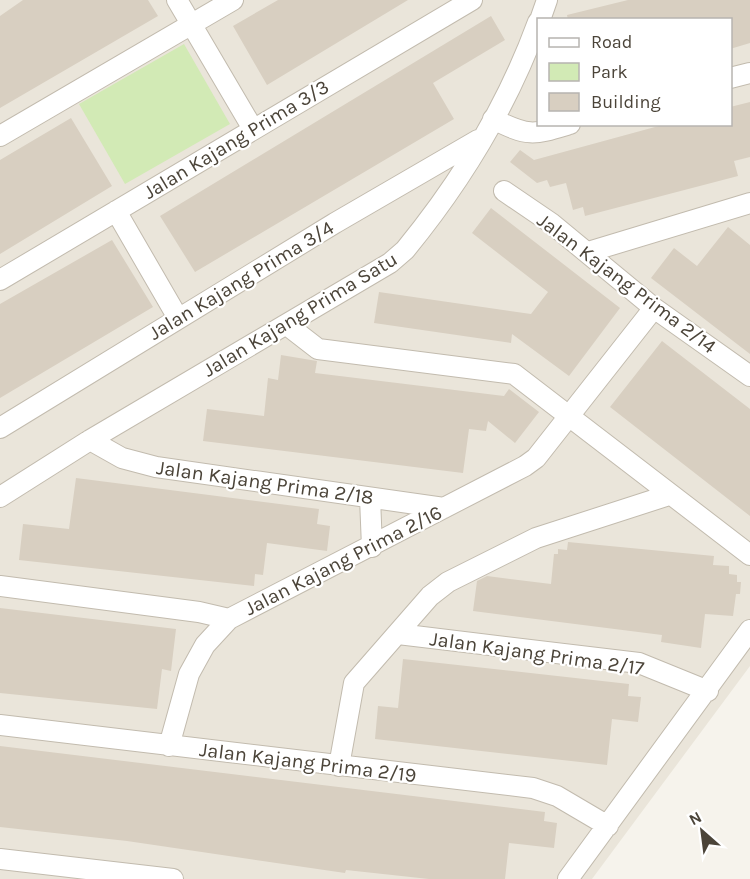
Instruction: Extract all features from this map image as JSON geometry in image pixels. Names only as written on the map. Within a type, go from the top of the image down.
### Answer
[{"type":"street","points":[[177,0],[253,129]]},
{"type":"street","points":[[0,136],[233,0]]},
{"type":"street","name":"Jalan Kajang Prima 3/3","points":[[0,280],[472,0]]},
{"type":"street","name":"Jalan Kajang Prima Satu","points":[[540,18],[547,0]]},
{"type":"street","name":"Jalan Kajang Prima Satu","points":[[0,497],[90,440],[390,263],[405,250],[483,137],[537,25]]},
{"type":"street","points":[[732,78],[750,73]]},
{"type":"street","points":[[493,119],[512,128],[535,134],[563,126]]},
{"type":"street","name":"Jalan Kajang Prima 3/4","points":[[0,428],[178,318],[483,137]]},
{"type":"street","name":"Jalan Kajang Prima 2/14","points":[[504,191],[588,252],[654,308],[750,376]]},
{"type":"street","points":[[588,252],[750,203]]},
{"type":"street","points":[[116,211],[178,318]]},
{"type":"street","name":"Jalan Kajang Prima 2/16","points":[[169,746],[189,674],[205,645],[229,619],[372,547],[530,462],[654,308]]},
{"type":"street","points":[[287,325],[318,349],[514,374],[750,555]]},
{"type":"street","name":"Jalan Kajang Prima 2/18","points":[[90,440],[122,458],[156,467],[444,508]]},
{"type":"street","points":[[339,766],[354,683],[430,596],[448,582],[536,538],[669,495]]},
{"type":"street","points":[[370,498],[372,547]]},
{"type":"street","points":[[0,586],[199,612],[229,619]]},
{"type":"street","points":[[568,879],[708,691],[750,630]]},
{"type":"street","name":"Jalan Kajang Prima 2/17","points":[[398,634],[639,663],[708,691]]},
{"type":"street","name":"Jalan Kajang Prima 2/19","points":[[0,725],[533,788],[557,796],[608,826]]},
{"type":"street","points":[[0,859],[173,879]]},
{"type":"shaded area","points":[[0,0],[750,0],[750,666],[592,879],[0,879]]},
{"type":"green space","points":[[184,44],[230,124],[125,184],[79,104]]},
{"type":"building","points":[[23,0],[148,0],[158,16],[0,108],[0,16]]},
{"type":"building","points":[[278,0],[408,0],[267,85],[233,26]]},
{"type":"building","points":[[628,0],[750,0],[750,43],[732,48],[732,18],[568,18],[567,15]]},
{"type":"building","points":[[491,16],[505,40],[433,83],[454,119],[195,272],[160,216]]},
{"type":"building","points":[[750,102],[750,157],[734,161],[738,176],[585,216],[583,207],[573,210],[566,183],[550,187],[547,180],[537,183],[510,162],[520,150],[534,160],[659,126],[732,126],[732,106]]},
{"type":"building","points":[[71,118],[112,186],[0,254],[0,160]]},
{"type":"building","points":[[491,208],[620,308],[569,376],[512,334],[511,343],[374,323],[379,292],[531,314],[548,292],[472,233]]},
{"type":"building","points":[[728,227],[750,245],[750,354],[651,278],[674,248],[697,266]]},
{"type":"building","points":[[112,240],[153,307],[0,398],[0,304]]},
{"type":"building","points":[[662,341],[750,409],[750,516],[610,407]]},
{"type":"building","points":[[281,355],[317,361],[315,373],[504,396],[509,389],[539,412],[515,443],[488,421],[486,431],[469,429],[463,473],[203,441],[207,409],[264,416],[268,378],[278,380]]},
{"type":"building","points":[[76,478],[319,509],[317,524],[330,526],[327,551],[267,543],[263,575],[255,574],[254,586],[19,560],[23,524],[69,529]]},
{"type":"building","points":[[568,542],[714,556],[713,565],[729,566],[729,574],[737,575],[737,582],[741,582],[740,594],[736,594],[733,616],[705,614],[701,648],[661,642],[662,635],[473,611],[477,581],[487,576],[551,584],[554,554],[558,554],[558,549],[567,550]]},
{"type":"building","points":[[0,608],[176,629],[171,671],[162,669],[157,709],[0,693]]},
{"type":"building","points":[[403,659],[629,684],[628,696],[641,697],[638,722],[612,719],[607,765],[375,739],[378,706],[398,708]]},
{"type":"building","points":[[0,746],[545,812],[544,821],[557,823],[554,848],[509,843],[505,879],[429,879],[346,870],[345,873],[127,841],[0,827]]}]
